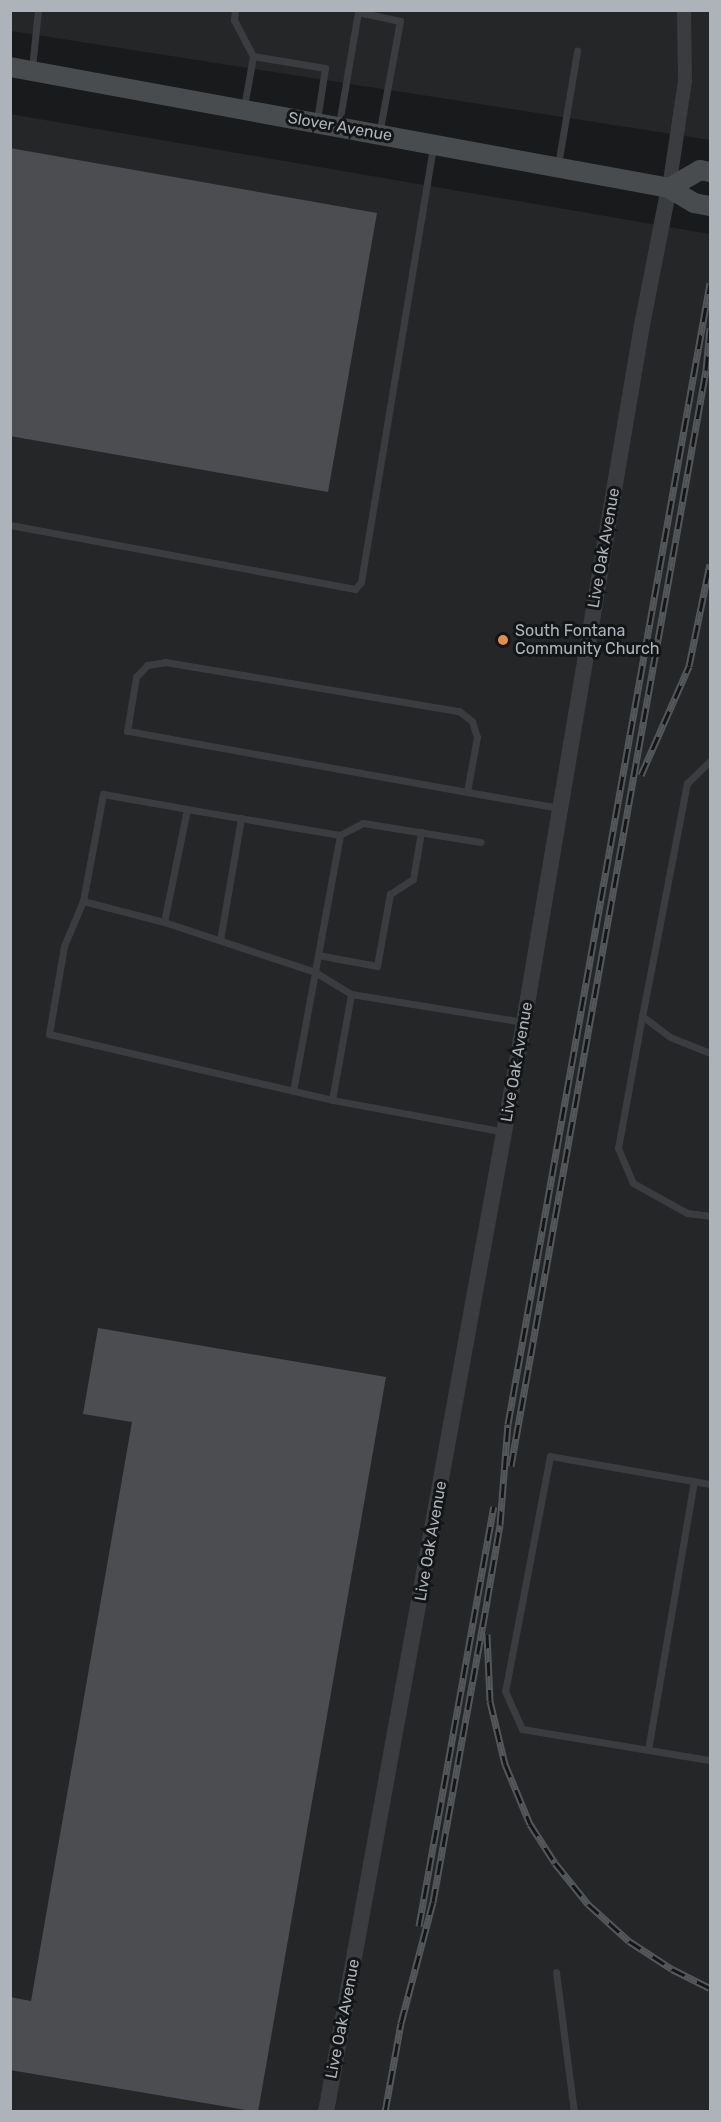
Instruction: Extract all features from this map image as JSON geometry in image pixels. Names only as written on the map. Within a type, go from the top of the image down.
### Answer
[{"type":"main road","name":"Slover Avenue","points":[[10,67],[669,188],[694,203],[711,206]]},
{"type":"main road","points":[[669,188],[700,170],[711,172]]},
{"type":"street","name":"Live Oak Avenue","points":[[326,2112],[524,1022],[642,325],[669,188],[685,81],[684,10]]},
{"type":"lane","points":[[31,71],[38,10]]},
{"type":"lane","points":[[235,10],[234,20],[253,56],[243,110]]},
{"type":"lane","points":[[339,127],[358,12],[400,21],[379,134]]},
{"type":"lane","points":[[557,167],[577,51]]},
{"type":"lane","points":[[253,56],[326,68],[316,123]]},
{"type":"lane","points":[[10,525],[355,589],[361,582],[434,145]]},
{"type":"lane","points":[[467,792],[477,737],[472,721],[459,711],[165,662],[147,665],[136,677],[127,731],[467,792],[560,808]]},
{"type":"lane","points":[[711,761],[687,783],[618,1148],[633,1183],[687,1213],[711,1216]]},
{"type":"lane","points":[[480,842],[363,823],[340,835],[103,794],[83,901],[64,946],[49,1034],[332,1100],[504,1132]]},
{"type":"lane","points":[[164,922],[187,809]]},
{"type":"lane","points":[[219,940],[241,818]]},
{"type":"lane","points":[[318,955],[377,966],[390,894],[413,879],[421,832]]},
{"type":"lane","points":[[293,1091],[340,835]]},
{"type":"lane","points":[[83,901],[164,922],[315,972],[351,994],[524,1022]]},
{"type":"lane","points":[[332,1100],[351,994]]},
{"type":"lane","points":[[642,1016],[670,1037],[711,1053]]},
{"type":"lane","points":[[711,1484],[550,1456],[505,1691],[522,1729],[711,1760]]},
{"type":"lane","points":[[648,1750],[694,1481]]},
{"type":"lane","points":[[556,1972],[574,2112]]},
{"type":"shaded area","points":[[10,11],[710,11],[710,140],[11,31]]},
{"type":"shaded area","points":[[10,114],[710,234],[710,2111],[11,2111]]},
{"type":"building","points":[[10,148],[377,213],[328,492],[10,436]]},
{"type":"building","points":[[98,1328],[386,1377],[258,2112],[10,2070],[10,1997],[31,2001],[132,1422],[83,1414]]},
{"type":"railway","points":[[385,2112],[401,2023],[433,1902],[487,1601],[500,1525],[508,1424],[710,283]]},
{"type":"railway","points":[[511,1466],[706,370],[710,328]]},
{"type":"railway","points":[[641,775],[689,666],[710,564]]},
{"type":"railway","points":[[419,1926],[494,1507]]},
{"type":"railway","points":[[487,1634],[490,1701],[505,1764],[530,1824],[555,1863],[588,1904],[629,1941],[672,1969],[710,1988]]},
{"type":"place","name":"South Fontana Community Church","points":[[503,640]]}]
